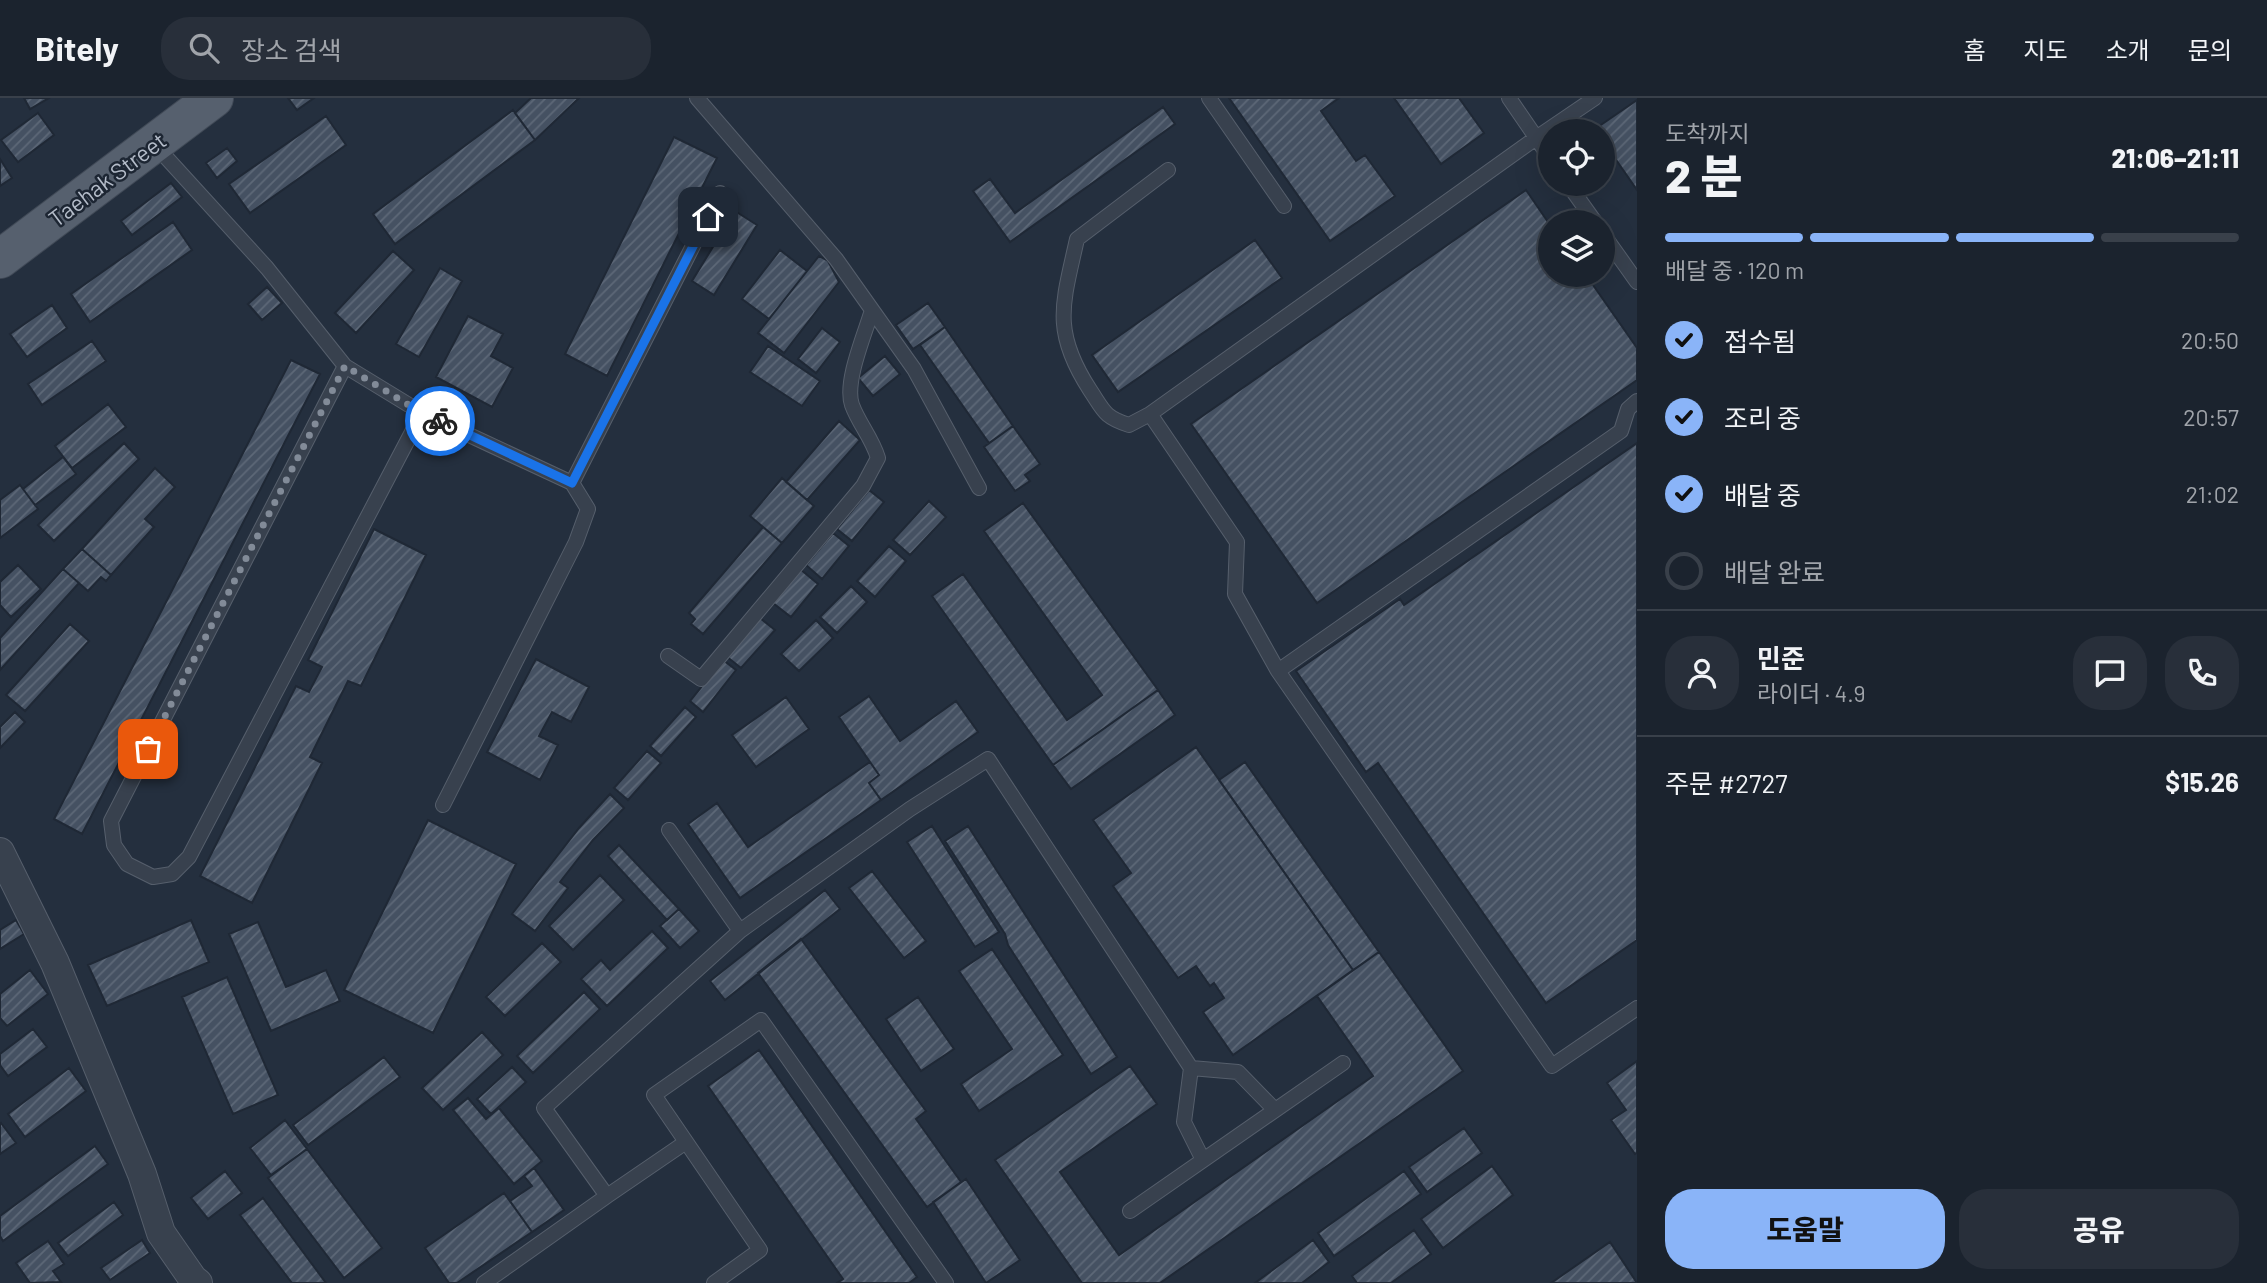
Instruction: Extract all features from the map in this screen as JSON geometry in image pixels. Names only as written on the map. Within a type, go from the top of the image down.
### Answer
[{"type":"main road","name":"Taehak Street","points":[[0,259],[214,98]]},
{"type":"street","points":[[0,852],[55,962],[142,1174],[161,1233],[198,1283]]},
{"type":"lane","points":[[697,98],[836,259],[914,369],[979,488]]},
{"type":"lane","points":[[1209,98],[1284,206]]},
{"type":"lane","points":[[1509,98],[1538,141]]},
{"type":"lane","points":[[1168,170],[1077,239],[1063,302],[1064,335],[1073,365],[1109,419],[1129,425],[1150,414],[1595,98]]},
{"type":"lane","points":[[153,144],[267,268],[345,366],[422,413],[572,483],[588,509],[576,541],[443,805]]},
{"type":"lane","points":[[572,483],[720,193]]},
{"type":"lane","points":[[1615,250],[1637,282]]},
{"type":"lane","points":[[668,656],[701,679],[863,486],[878,458],[873,441],[852,403],[851,380],[872,310]]},
{"type":"lane","points":[[345,366],[111,821],[114,845],[127,864],[153,877],[172,874],[190,857],[422,413]]},
{"type":"lane","points":[[1278,671],[1621,431],[1628,409],[1637,401]]},
{"type":"lane","points":[[1150,414],[1237,542],[1235,594],[1278,671],[1552,1066],[1637,1008]]},
{"type":"lane","points":[[607,1196],[544,1108],[740,931],[910,808],[988,759],[1191,1068],[1184,1122],[1203,1160]]},
{"type":"lane","points":[[669,830],[740,931]]},
{"type":"lane","points":[[714,1283],[760,1250],[654,1095],[761,1020],[946,1283]]},
{"type":"lane","points":[[1130,1211],[1343,1063]]},
{"type":"lane","points":[[1191,1068],[1238,1072],[1275,1110]]},
{"type":"lane","points":[[485,1283],[686,1142]]},
{"type":"building","points":[[24,98],[49,98],[30,109]]},
{"type":"building","points":[[288,98],[314,98],[297,110]]},
{"type":"building","points":[[531,98],[579,98],[535,140],[515,113]]},
{"type":"building","points":[[1229,98],[1339,98],[1321,111],[1356,161],[1365,155],[1395,196],[1330,241]]},
{"type":"building","points":[[1394,98],[1459,98],[1484,133],[1441,164]]},
{"type":"building","points":[[1637,100],[1637,190],[1615,158],[1615,119],[1609,119]]},
{"type":"building","points":[[1163,107],[1175,124],[1010,242],[973,191],[990,179],[1015,213]]},
{"type":"building","points":[[513,110],[535,140],[395,244],[373,214]]},
{"type":"building","points":[[38,113],[54,135],[18,162],[1,140]]},
{"type":"building","points":[[326,116],[346,145],[250,213],[229,184]]},
{"type":"building","points":[[674,137],[717,158],[607,376],[565,354]]},
{"type":"building","points":[[227,148],[237,161],[217,178],[206,163]]},
{"type":"building","points":[[0,159],[12,178],[0,186]]},
{"type":"building","points":[[171,183],[182,197],[132,235],[121,221]]},
{"type":"building","points":[[1526,190],[1540,210],[1538,287],[1594,287],[1637,348],[1637,380],[1317,603],[1191,424]]},
{"type":"building","points":[[735,211],[757,225],[714,295],[692,281]]},
{"type":"building","points":[[173,222],[192,250],[90,322],[71,294]]},
{"type":"building","points":[[1255,240],[1282,278],[1118,392],[1092,355]]},
{"type":"building","points":[[780,250],[807,271],[769,319],[742,299]]},
{"type":"building","points":[[393,251],[414,270],[356,333],[335,313]]},
{"type":"building","points":[[819,256],[828,261],[839,282],[784,353],[758,333]]},
{"type":"building","points":[[440,268],[462,281],[419,357],[396,344]]},
{"type":"building","points":[[267,287],[282,303],[262,320],[248,304]]},
{"type":"building","points":[[928,303],[945,327],[913,349],[896,325]]},
{"type":"building","points":[[52,305],[67,328],[27,357],[10,334]]},
{"type":"building","points":[[468,316],[503,334],[491,356],[513,368],[492,407],[436,377]]},
{"type":"building","points":[[945,327],[1013,426],[989,443],[920,345]]},
{"type":"building","points":[[822,328],[840,342],[816,373],[798,359]]},
{"type":"building","points":[[92,341],[106,361],[42,405],[28,384]]},
{"type":"building","points":[[768,346],[820,381],[802,406],[750,372]]},
{"type":"building","points":[[885,356],[900,374],[873,396],[858,378]]},
{"type":"building","points":[[291,360],[320,374],[82,834],[54,819]]},
{"type":"building","points":[[108,404],[126,427],[72,468],[55,446]]},
{"type":"building","points":[[839,421],[860,440],[807,500],[786,482]]},
{"type":"building","points":[[1013,426],[1040,464],[1025,475],[1030,481],[1015,491],[984,447]]},
{"type":"building","points":[[124,443],[139,459],[54,541],[38,525]]},
{"type":"building","points":[[1637,443],[1637,940],[1546,1003],[1378,763],[1366,772],[1296,671],[1400,599],[1404,605]]},
{"type":"building","points":[[63,457],[76,474],[35,505],[23,489]]},
{"type":"building","points":[[155,468],[175,487],[145,519],[154,527],[111,575],[82,549]]},
{"type":"building","points":[[782,478],[814,506],[782,543],[750,516]]},
{"type":"building","points":[[20,485],[38,509],[0,538],[0,500]]},
{"type":"building","points":[[869,490],[884,502],[852,541],[837,529]]},
{"type":"building","points":[[929,501],[946,517],[910,555],[893,540]]},
{"type":"building","points":[[1023,503],[1158,690],[1053,765],[932,596],[963,574],[1067,720],[1102,695],[984,531]]},
{"type":"building","points":[[763,527],[782,543],[703,634],[691,624],[695,619],[689,613]]},
{"type":"building","points":[[374,529],[426,555],[361,686],[348,681],[310,757],[322,763],[252,903],[200,876],[296,686],[309,692],[322,667],[308,660]]},
{"type":"building","points":[[833,533],[849,546],[822,579],[806,565]]},
{"type":"building","points":[[889,546],[906,561],[875,597],[857,581]]},
{"type":"building","points":[[82,549],[111,575],[106,581],[101,577],[88,591],[63,569]]},
{"type":"building","points":[[18,565],[41,589],[11,617],[0,605],[0,582]]},
{"type":"building","points":[[63,569],[79,583],[0,670],[0,638]]},
{"type":"building","points":[[800,569],[818,584],[791,617],[773,603]]},
{"type":"building","points":[[851,586],[867,602],[837,633],[820,617]]},
{"type":"building","points":[[760,618],[775,630],[741,668],[726,656]]},
{"type":"building","points":[[816,620],[833,638],[799,671],[781,654]]},
{"type":"building","points":[[70,624],[89,641],[25,711],[6,695]]},
{"type":"building","points":[[536,659],[589,687],[571,722],[552,712],[539,736],[558,745],[540,780],[487,752]]},
{"type":"building","points":[[723,660],[736,670],[703,712],[690,701]]},
{"type":"building","points":[[1158,690],[1175,715],[1071,789],[1053,765]]},
{"type":"building","points":[[869,696],[900,741],[956,701],[978,732],[881,800],[869,783],[879,775],[839,717]]},
{"type":"building","points":[[786,697],[809,729],[756,767],[732,735]]},
{"type":"building","points":[[685,707],[696,717],[661,756],[650,746]]},
{"type":"building","points":[[15,712],[25,722],[0,748],[0,727]]},
{"type":"building","points":[[1196,747],[1353,970],[1233,1055],[1203,1012],[1224,998],[1214,983],[1210,986],[1196,966],[1178,978],[1113,886],[1131,873],[1093,820]]},
{"type":"building","points":[[647,751],[661,763],[628,800],[614,788]]},
{"type":"building","points":[[870,762],[879,775],[869,783],[881,800],[740,898],[688,824],[717,803],[748,847]]},
{"type":"building","points":[[1245,762],[1379,952],[1353,970],[1219,780]]},
{"type":"building","points":[[610,794],[624,808],[593,840],[560,882],[568,888],[535,931],[512,914],[579,828]]},
{"type":"building","points":[[428,820],[516,864],[433,1033],[344,990]]},
{"type":"building","points":[[932,826],[999,932],[975,947],[907,842]]},
{"type":"building","points":[[968,826],[1117,1057],[1091,1074],[945,841]]},
{"type":"building","points":[[619,845],[679,909],[667,920],[608,856]]},
{"type":"building","points":[[872,871],[926,941],[904,958],[849,888]]},
{"type":"building","points":[[600,875],[624,900],[573,950],[549,926]]},
{"type":"building","points":[[825,890],[840,909],[725,1000],[710,981]]},
{"type":"building","points":[[679,909],[699,931],[680,948],[660,926]]},
{"type":"building","points":[[16,920],[24,934],[0,949],[0,930]]},
{"type":"building","points":[[191,920],[209,962],[107,1006],[88,965]]},
{"type":"building","points":[[258,922],[286,987],[326,970],[340,1001],[271,1031],[229,934]]},
{"type":"building","points":[[652,931],[668,948],[607,1006],[581,979],[601,960],[610,970]]},
{"type":"building","points":[[801,939],[926,1111],[916,1119],[961,1182],[927,1207],[758,973]]},
{"type":"building","points":[[542,943],[561,962],[505,1016],[486,997]]},
{"type":"building","points":[[992,949],[1063,1055],[979,1111],[961,1084],[1012,1049],[959,971]]},
{"type":"building","points":[[1379,952],[1463,1071],[1160,1283],[1082,1283],[995,1160],[1130,1066],[1157,1104],[1060,1172],[1119,1255],[1373,1076],[1317,996]]},
{"type":"building","points":[[30,970],[48,994],[7,1026],[0,1018],[0,994]]},
{"type":"building","points":[[227,977],[278,1095],[233,1114],[182,997]]},
{"type":"building","points":[[584,992],[600,1009],[533,1073],[517,1056]]},
{"type":"building","points":[[918,997],[954,1049],[921,1071],[886,1019]]},
{"type":"building","points":[[33,1029],[47,1047],[8,1076],[0,1065],[0,1054]]},
{"type":"building","points":[[482,1032],[503,1055],[443,1110],[422,1088]]},
{"type":"building","points":[[759,1050],[917,1277],[909,1283],[837,1283],[843,1279],[708,1086]]},
{"type":"building","points":[[384,1057],[400,1077],[308,1145],[293,1125]]},
{"type":"building","points":[[1637,1061],[1635,1154],[1611,1120],[1626,1110],[1607,1083]]},
{"type":"building","points":[[512,1067],[526,1082],[491,1114],[477,1099]]},
{"type":"building","points":[[69,1068],[86,1091],[25,1137],[8,1114]]},
{"type":"building","points":[[468,1098],[486,1119],[499,1108],[542,1161],[514,1184],[453,1110]]},
{"type":"building","points":[[285,1120],[307,1149],[271,1175],[250,1148]]},
{"type":"building","points":[[0,1124],[16,1143],[0,1154]]},
{"type":"building","points":[[1464,1128],[1482,1153],[1427,1192],[1409,1167]]},
{"type":"building","points":[[95,1146],[108,1164],[3,1241],[0,1236],[0,1216]]},
{"type":"building","points":[[307,1149],[382,1248],[344,1278],[268,1178]]},
{"type":"building","points":[[1492,1166],[1513,1195],[1443,1248],[1421,1219]]},
{"type":"building","points":[[534,1168],[564,1210],[532,1232],[510,1201],[532,1186],[524,1176]]},
{"type":"building","points":[[225,1171],[242,1193],[208,1219],[191,1198]]},
{"type":"building","points":[[1404,1171],[1421,1194],[1334,1256],[1318,1233]]},
{"type":"building","points":[[966,1179],[1020,1260],[986,1283],[933,1202]]},
{"type":"building","points":[[504,1193],[532,1232],[457,1283],[449,1283],[425,1248]]},
{"type":"building","points":[[263,1198],[326,1283],[292,1283],[240,1215]]},
{"type":"building","points":[[114,1202],[123,1215],[68,1256],[58,1243]]},
{"type":"building","points":[[1414,1230],[1431,1254],[1391,1283],[1357,1283],[1352,1276]]},
{"type":"building","points":[[142,1240],[150,1253],[110,1280],[101,1268]]},
{"type":"building","points":[[1313,1240],[1329,1262],[1302,1283],[1255,1283]]},
{"type":"building","points":[[48,1241],[64,1264],[53,1271],[61,1282],[30,1283],[16,1263]]},
{"type":"building","points":[[1610,1242],[1637,1283],[1551,1283]]},
{"type":"way so far","points":[[148,749],[345,366],[440,421]]},
{"type":"route","points":[[440,421],[572,483],[708,217]]}]
